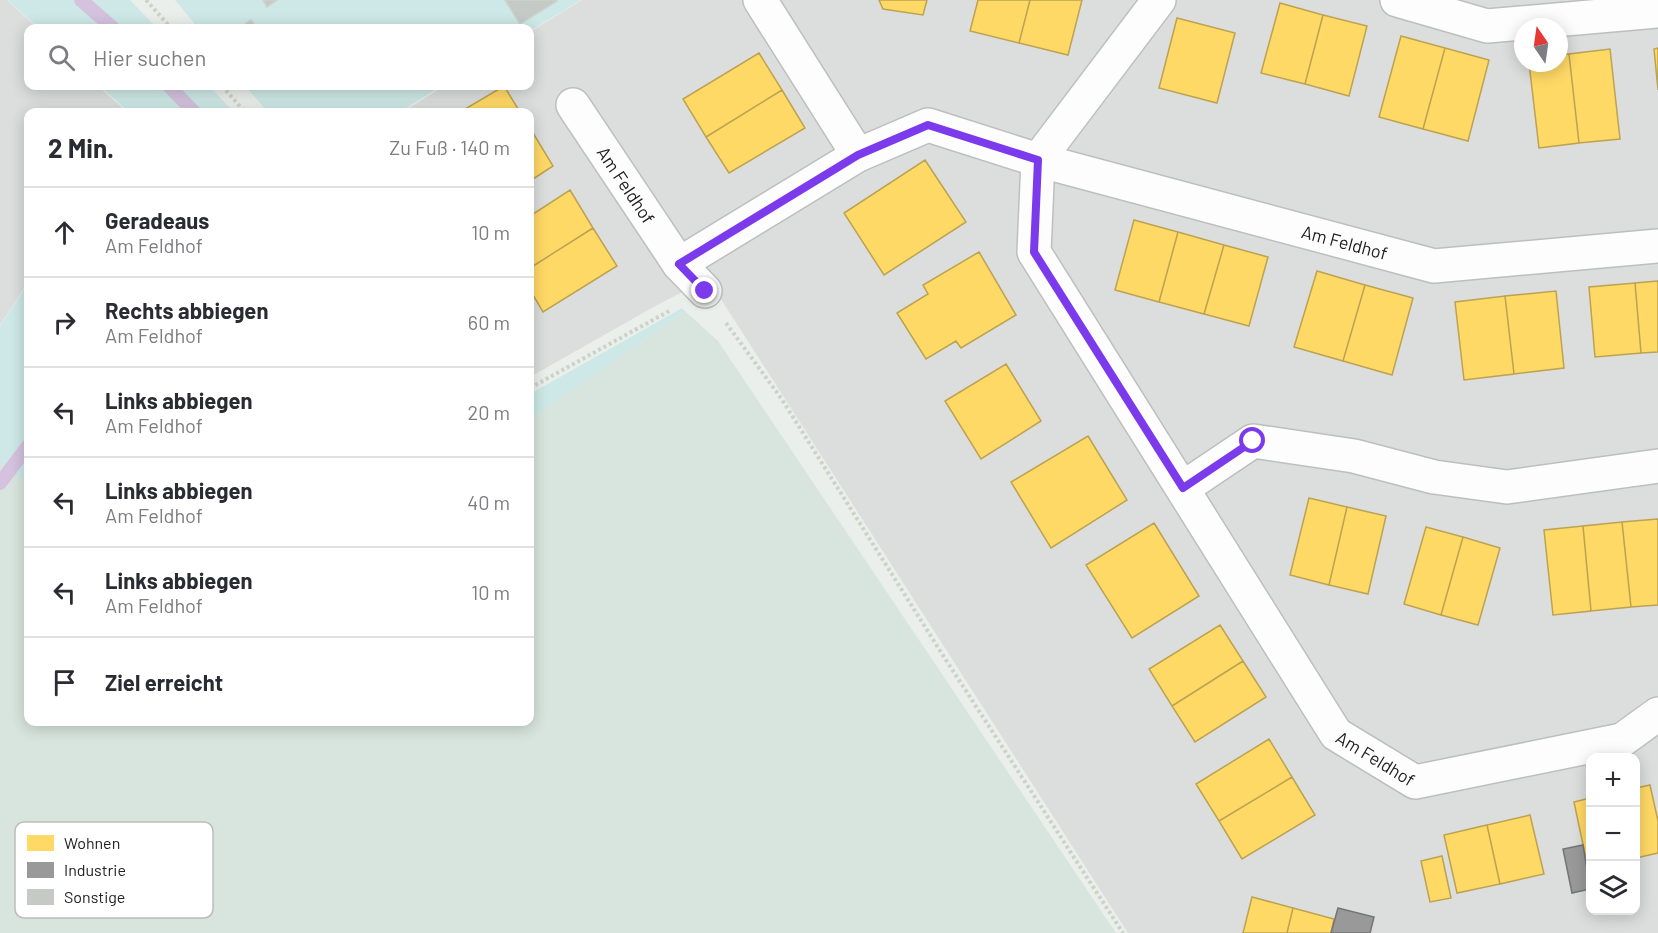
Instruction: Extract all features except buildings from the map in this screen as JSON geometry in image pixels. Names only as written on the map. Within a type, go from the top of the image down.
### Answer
[{"type":"street","points":[[760,0],[858,155]]},
{"type":"street","points":[[1038,160],[1159,0]]},
{"type":"street","points":[[1397,0],[1487,26],[1658,10]]},
{"type":"street","name":"Am Feldhof","points":[[573,105],[679,264],[705,291]]},
{"type":"street","name":"Am Feldhof","points":[[679,264],[858,155],[928,125],[1038,160],[1434,266],[1658,246]]},
{"type":"street","name":"Am Feldhof","points":[[1038,160],[1034,252],[1336,734],[1415,782],[1622,740],[1658,714]]},
{"type":"street","points":[[1183,488],[1253,441],[1354,456],[1434,477],[1508,487],[1658,466]]},
{"type":"path","points":[[146,0],[167,24]]},
{"type":"path","points":[[226,90],[241,108]]},
{"type":"path","points":[[534,386],[705,291],[733,334],[781,398],[944,657],[1123,933]]},
{"type":"shaded area","points":[[0,0],[7,0],[33,24],[24,24],[24,90],[102,90],[123,108],[24,108],[24,288],[0,325]]},
{"type":"shaded area","points":[[8,0],[130,0],[153,24],[34,24]]},
{"type":"shaded area","points":[[175,0],[581,0],[534,29],[534,24],[195,24]]},
{"type":"shaded area","points":[[582,0],[1658,0],[1658,933],[1128,933],[708,279],[657,305],[534,375],[534,108],[409,108],[438,90],[534,90],[534,30]]},
{"type":"shaded area","points":[[104,90],[213,90],[230,108],[125,108]]},
{"type":"shaded area","points":[[249,90],[435,90],[406,108],[264,108]]},
{"type":"shaded area","points":[[24,289],[24,480],[0,464],[0,326]]},
{"type":"shaded area","points":[[682,308],[685,311],[534,417],[534,392]]},
{"type":"shaded area","points":[[685,311],[718,341],[1116,933],[0,933],[0,463],[24,478],[24,726],[534,726],[534,417]]},
{"type":"waterway","points":[[81,0],[108,24]]},
{"type":"waterway","points":[[173,90],[190,108]]},
{"type":"waterway","points":[[0,483],[24,451]]},
{"type":"route","points":[[705,291],[679,264],[858,155],[928,125],[1038,160],[1034,252],[1183,488],[1253,441]]}]
